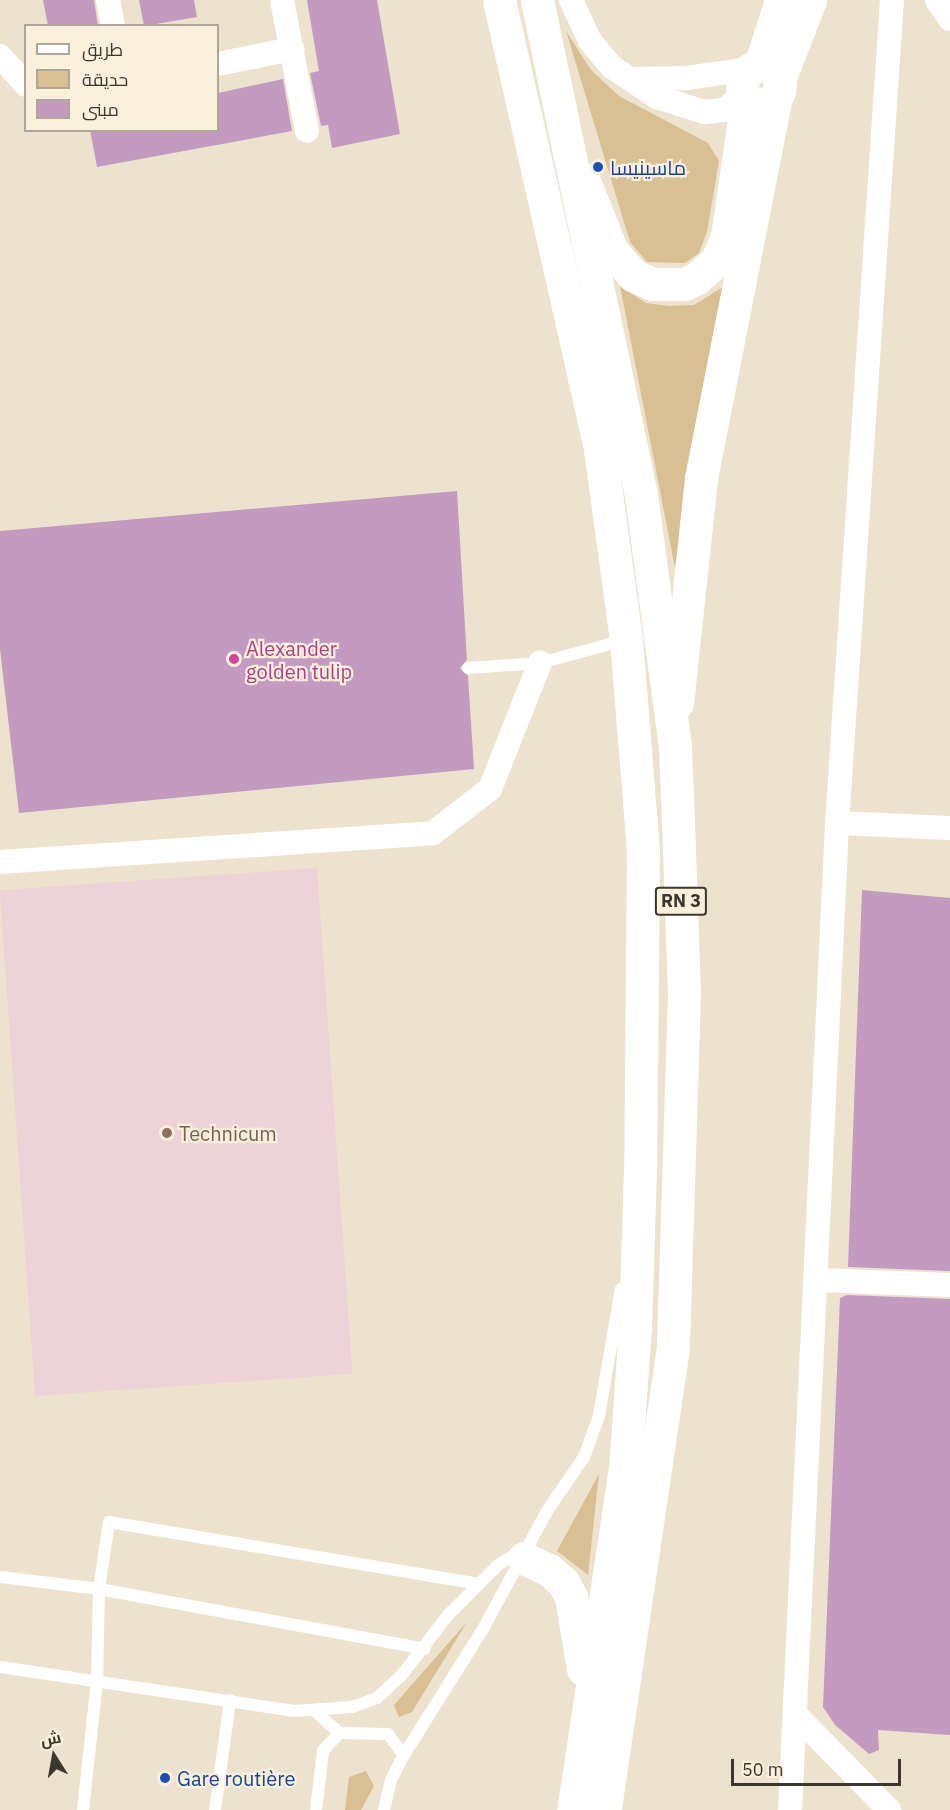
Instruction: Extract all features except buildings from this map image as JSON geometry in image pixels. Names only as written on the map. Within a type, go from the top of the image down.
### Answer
[{"type":"main road","name":"RN 3","points":[[499,0],[599,442],[626,639],[643,850],[640,1169],[635,1326],[625,1468],[587,1704],[573,1810]]},
{"type":"main road","name":"RN 3","points":[[537,0],[572,151],[641,495],[675,747],[684,994],[673,1347],[605,1810]]},
{"type":"main road","points":[[572,151],[612,251],[622,265],[652,285],[684,284],[707,272],[717,260],[727,237],[760,84],[781,0]]},
{"type":"main road","points":[[675,747],[681,647],[701,478],[760,84],[810,0]]},
{"type":"main road","points":[[524,1558],[549,1570],[563,1582],[571,1598],[587,1704]]},
{"type":"street","points":[[108,0],[113,24]]},
{"type":"street","points":[[282,0],[307,131]]},
{"type":"street","points":[[571,0],[591,41],[612,67],[657,97],[705,112],[725,110],[760,84]]},
{"type":"street","points":[[790,1810],[797,1716],[818,1280],[837,823],[892,0]]},
{"type":"street","points":[[937,0],[950,19]]},
{"type":"street","points":[[219,64],[292,49]]},
{"type":"street","points":[[0,56],[24,83]]},
{"type":"street","points":[[632,79],[686,78],[760,84]]},
{"type":"street","points":[[0,862],[433,833],[490,789],[540,663]]},
{"type":"street","points":[[837,823],[950,828]]},
{"type":"street","points":[[818,1280],[950,1285]]},
{"type":"street","points":[[797,1716],[889,1810]]},
{"type":"lane","points":[[468,668],[540,663],[626,639]]},
{"type":"lane","points":[[384,1810],[391,1780],[404,1755],[524,1558],[547,1511],[584,1457],[599,1416],[640,1169]]},
{"type":"lane","points":[[82,1810],[97,1682],[99,1589],[109,1522],[478,1584]]},
{"type":"lane","points":[[0,1667],[316,1712],[376,1698],[425,1649],[448,1615],[478,1584],[511,1557],[524,1558]]},
{"type":"lane","points":[[0,1577],[99,1589],[425,1649]]},
{"type":"lane","points":[[215,1810],[230,1700]]},
{"type":"lane","points":[[316,1712],[339,1733],[388,1734],[404,1755]]},
{"type":"lane","points":[[316,1810],[324,1752],[339,1733]]},
{"type":"shaded area","name":"Technicum","points":[[317,868],[352,1374],[35,1396],[0,890]]},
{"type":"green space","points":[[566,31],[591,70],[619,96],[708,143],[719,161],[707,232],[699,253],[685,263],[647,262],[630,242]]},
{"type":"green space","points":[[620,286],[646,303],[669,306],[694,305],[723,287],[675,568]]},
{"type":"green space","points":[[599,1474],[588,1575],[557,1551]]},
{"type":"green space","points":[[467,1622],[412,1712],[399,1717],[394,1705]]},
{"type":"green space","points":[[366,1771],[374,1786],[361,1810],[345,1810],[349,1777]]},
{"type":"place","name":"ماسينيسا","points":[[598,167]]},
{"type":"place","name":"Alexander golden tulip","points":[[234,659]]},
{"type":"place","name":"Technicum","points":[[167,1133]]},
{"type":"place","name":"Gare routière","points":[[165,1778]]}]
